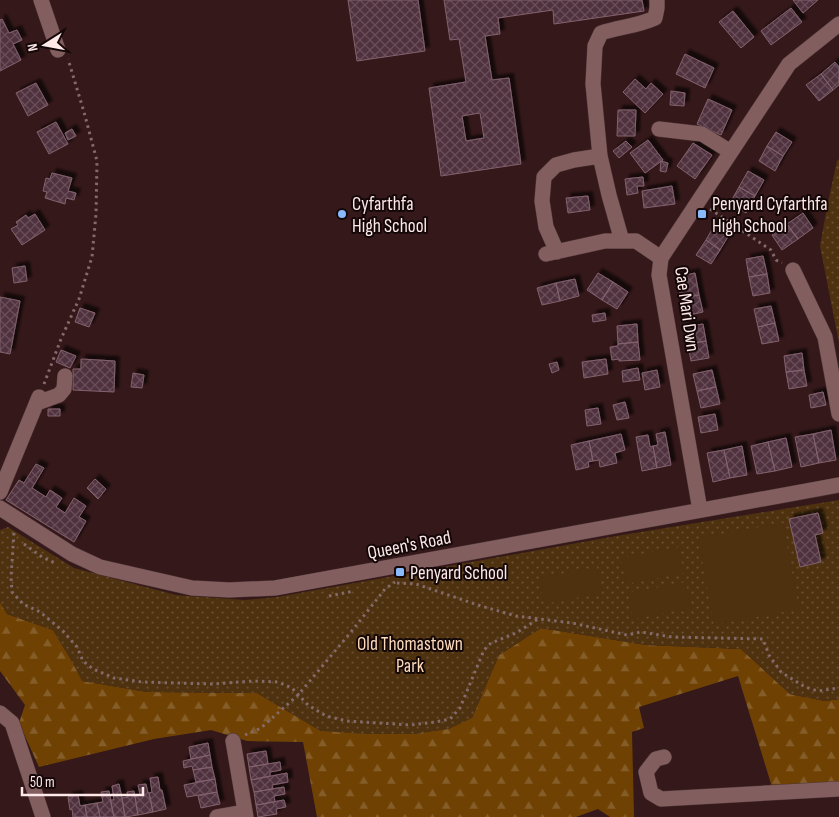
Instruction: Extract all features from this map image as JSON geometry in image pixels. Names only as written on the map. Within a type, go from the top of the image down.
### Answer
[{"type":"street","points":[[41,0],[58,50]]},
{"type":"street","points":[[622,241],[600,156],[593,84],[595,46],[601,33],[615,28],[643,23],[655,18],[657,0]]},
{"type":"street","name":"Cae Mari Dwn","points":[[700,510],[659,275],[661,258],[789,64],[839,24]]},
{"type":"street","points":[[659,129],[702,134],[731,152]]},
{"type":"street","points":[[600,156],[556,165],[544,177],[542,200],[552,253],[605,240],[636,241],[661,258]]},
{"type":"street","points":[[793,270],[825,337],[839,414]]},
{"type":"street","points":[[0,492],[38,400],[59,396],[64,389],[65,376]]},
{"type":"street","name":"Queen's Road","points":[[0,508],[72,554],[100,567],[192,588],[229,590],[275,588],[839,485]]},
{"type":"street","points":[[0,713],[12,723],[7,732],[43,817]]},
{"type":"street","points":[[217,817],[245,814],[233,741]]},
{"type":"street","points":[[664,757],[656,760],[646,772],[651,793],[661,799],[839,789]]},
{"type":"path","points":[[38,400],[61,339],[79,299],[92,257],[96,214],[97,161],[67,56],[58,50]]},
{"type":"path","points":[[699,202],[748,233],[771,250],[776,260],[793,270]]},
{"type":"path","points":[[19,520],[14,536],[10,577],[12,592],[23,604],[40,612],[63,631],[77,647],[83,661],[93,669],[114,678],[142,682],[212,684],[254,681],[278,682],[292,688],[308,705],[326,716],[347,721],[411,725],[435,722],[450,719],[460,708],[484,650],[490,643],[516,632],[538,619]]},
{"type":"path","points":[[14,536],[42,557],[56,564]]},
{"type":"path","points":[[394,567],[395,582]]},
{"type":"path","points":[[233,741],[261,728],[298,695],[385,588],[395,582]]},
{"type":"path","points":[[386,584],[395,582],[416,584],[516,616],[572,623],[627,635],[641,632],[672,637],[763,639],[768,655],[782,672],[805,687],[818,691],[839,688]]},
{"type":"path","points":[[322,597],[359,590]]},
{"type":"green space","points":[[839,159],[839,343],[820,246],[837,161]]},
{"type":"green space","name":"Old Thomastown Park","points":[[839,500],[839,699],[825,701],[790,694],[741,649],[646,645],[541,628],[499,655],[472,718],[449,729],[416,734],[365,734],[321,731],[257,693],[147,692],[82,681],[53,630],[7,614],[0,602],[0,530],[8,527],[74,568],[176,595],[245,600],[277,597],[616,536]]},
{"type":"green space","points":[[783,523],[799,609],[714,625],[698,538]]},
{"type":"green space","points":[[679,547],[684,573],[626,584],[621,558]]},
{"type":"green space","points":[[597,567],[602,593],[544,604],[539,578]]},
{"type":"green space","points":[[686,582],[691,608],[633,619],[628,593]]},
{"type":"green space","points":[[0,602],[7,614],[53,630],[83,681],[147,692],[257,693],[321,731],[472,718],[499,655],[541,628],[646,645],[741,649],[790,694],[825,701],[839,699],[839,783],[772,787],[738,676],[639,707],[644,728],[632,732],[634,817],[610,817],[598,809],[576,817],[317,817],[303,742],[247,741],[211,730],[154,739],[39,767],[19,723],[25,705],[0,671]]},
{"type":"building","points":[[348,0],[418,0],[425,51],[357,61]]},
{"type":"building","points":[[444,0],[642,0],[644,11],[554,24],[553,10],[498,18],[500,34],[485,36],[492,80],[509,78],[521,164],[441,176],[429,88],[466,82],[459,39],[450,40]],"holes":[[[480,113],[484,138],[466,141],[462,116]]]},
{"type":"building","points":[[793,0],[818,0],[803,13]]},
{"type":"building","points":[[791,8],[802,22],[771,45],[761,31]]},
{"type":"building","points":[[733,11],[754,37],[741,48],[719,22]]},
{"type":"building","points":[[2,19],[9,33],[17,30],[22,40],[13,44],[21,60],[0,71],[0,20]]},
{"type":"building","points":[[685,54],[714,68],[705,88],[676,74]]},
{"type":"building","points":[[835,62],[839,67],[839,85],[833,90],[821,74]]},
{"type":"building","points":[[821,74],[833,90],[819,101],[806,85]]},
{"type":"building","points":[[635,79],[646,89],[651,83],[663,94],[645,113],[623,92]]},
{"type":"building","points":[[36,83],[48,105],[28,116],[16,93]]},
{"type":"building","points":[[671,91],[685,93],[684,106],[670,105]]},
{"type":"building","points":[[708,99],[732,110],[721,135],[697,124]]},
{"type":"building","points":[[618,110],[636,110],[635,136],[617,136]]},
{"type":"building","points":[[56,122],[68,144],[49,154],[37,132]]},
{"type":"building","points":[[72,129],[76,136],[68,140],[65,133]]},
{"type":"building","points":[[776,132],[792,142],[783,156],[767,146]]},
{"type":"building","points":[[648,140],[663,160],[645,173],[630,153]]},
{"type":"building","points":[[626,141],[632,147],[619,158],[613,151]]},
{"type":"building","points":[[693,143],[712,155],[695,179],[677,166]]},
{"type":"building","points":[[767,146],[783,156],[775,171],[759,161]]},
{"type":"building","points":[[661,161],[668,163],[666,172],[660,171]]},
{"type":"building","points":[[748,171],[764,180],[755,196],[739,187]]},
{"type":"building","points":[[52,173],[72,178],[68,191],[76,193],[74,200],[66,198],[65,204],[45,198],[47,192],[43,191],[46,178],[50,179]]},
{"type":"building","points":[[643,177],[644,186],[637,186],[638,193],[627,195],[625,179]]},
{"type":"building","points":[[672,186],[675,204],[644,208],[642,191]]},
{"type":"building","points":[[739,187],[755,196],[746,213],[730,203]]},
{"type":"building","points":[[588,196],[590,210],[568,213],[566,198]]},
{"type":"building","points":[[803,213],[813,228],[798,239],[787,224]]},
{"type":"building","points":[[35,214],[45,230],[22,245],[11,229],[18,225],[16,222],[26,215],[28,218]]},
{"type":"building","points":[[787,224],[798,239],[782,250],[772,235]]},
{"type":"building","points":[[714,226],[729,235],[720,250],[706,240]]},
{"type":"building","points":[[706,240],[720,250],[711,264],[696,255]]},
{"type":"building","points":[[763,256],[767,274],[749,277],[746,259]]},
{"type":"building","points":[[25,266],[27,281],[14,283],[12,268]]},
{"type":"building","points":[[598,273],[613,282],[602,300],[587,290]]},
{"type":"building","points":[[695,273],[699,295],[681,298],[677,277]]},
{"type":"building","points":[[767,274],[770,293],[753,296],[749,277]]},
{"type":"building","points":[[575,279],[579,296],[560,301],[556,283]]},
{"type":"building","points":[[613,282],[628,292],[617,309],[602,300]]},
{"type":"building","points":[[556,283],[560,301],[542,305],[537,288]]},
{"type":"building","points":[[699,295],[703,312],[685,316],[681,298]]},
{"type":"building","points":[[0,297],[20,301],[10,354],[0,352]]},
{"type":"building","points":[[771,306],[775,323],[758,327],[754,309]]},
{"type":"building","points":[[80,308],[95,313],[89,327],[75,322]]},
{"type":"building","points":[[605,313],[606,320],[593,322],[592,315]]},
{"type":"building","points":[[775,323],[779,341],[762,344],[758,327]]},
{"type":"building","points":[[637,324],[638,342],[618,344],[617,326]]},
{"type":"building","points":[[703,324],[706,341],[688,344],[685,327]]},
{"type":"building","points":[[706,341],[709,358],[691,361],[688,344]]},
{"type":"building","points":[[638,342],[640,360],[612,360],[610,347],[618,346],[618,344]]},
{"type":"building","points":[[61,350],[76,356],[70,368],[56,362]]},
{"type":"building","points":[[802,353],[804,370],[786,372],[784,356]]},
{"type":"building","points":[[81,359],[115,361],[114,392],[73,390],[73,369],[81,369]]},
{"type":"building","points":[[606,359],[608,374],[584,378],[582,362]]},
{"type":"building","points":[[557,362],[559,370],[552,373],[549,364]]},
{"type":"building","points":[[638,368],[640,380],[623,382],[622,371]]},
{"type":"building","points":[[657,370],[660,387],[645,390],[642,373]]},
{"type":"building","points":[[712,370],[716,387],[697,391],[693,374]]},
{"type":"building","points":[[804,370],[807,386],[789,389],[786,372]]},
{"type":"building","points":[[133,373],[144,375],[142,388],[131,387]]},
{"type":"building","points":[[716,387],[720,404],[701,408],[697,391]]},
{"type":"building","points":[[823,392],[826,405],[811,408],[809,395]]},
{"type":"building","points":[[625,402],[629,418],[617,420],[613,405]]},
{"type":"building","points":[[598,408],[601,424],[587,426],[585,410]]},
{"type":"building","points":[[48,409],[60,409],[60,416],[48,416]]},
{"type":"building","points":[[715,414],[718,430],[701,433],[698,417]]},
{"type":"building","points":[[831,430],[836,460],[819,463],[813,434]]},
{"type":"building","points":[[665,432],[671,465],[657,468],[653,446],[658,445],[656,434]]},
{"type":"building","points":[[621,434],[625,450],[615,453],[617,463],[600,467],[599,460],[593,461],[589,441]]},
{"type":"building","points":[[813,434],[819,463],[801,467],[795,437]]},
{"type":"building","points":[[648,435],[650,447],[653,446],[657,468],[642,471],[636,437]]},
{"type":"building","points":[[786,438],[792,467],[775,471],[768,442]]},
{"type":"building","points":[[589,441],[593,461],[588,462],[589,467],[576,470],[571,445]]},
{"type":"building","points":[[768,442],[775,471],[757,474],[751,446]]},
{"type":"building","points":[[742,446],[747,475],[730,478],[724,450]]},
{"type":"building","points":[[724,450],[730,478],[713,482],[707,453]]},
{"type":"building","points":[[36,464],[44,468],[32,488],[46,497],[50,490],[62,498],[56,507],[65,513],[74,498],[86,506],[79,517],[86,521],[74,542],[6,500],[19,480],[24,483]]},
{"type":"building","points":[[95,479],[106,489],[98,499],[87,488]]},
{"type":"building","points":[[818,513],[823,533],[815,535],[821,562],[800,567],[789,519]]},
{"type":"building","points":[[208,743],[210,755],[191,759],[189,747]]},
{"type":"building","points":[[266,751],[268,764],[249,767],[247,754]]},
{"type":"building","points":[[210,755],[212,767],[193,770],[192,766],[184,768],[183,761]]},
{"type":"building","points":[[280,762],[281,770],[270,772],[270,776],[251,780],[249,767]]},
{"type":"building","points":[[212,767],[215,779],[196,782],[193,770]]},
{"type":"building","points":[[287,773],[288,782],[272,785],[273,789],[254,792],[251,780]]},
{"type":"building","points":[[158,777],[166,809],[153,812],[149,793],[152,792],[150,778]]},
{"type":"building","points":[[215,779],[217,792],[187,797],[184,785]]},
{"type":"building","points":[[119,784],[125,817],[114,817],[110,800],[114,800],[112,786]]},
{"type":"building","points":[[146,784],[153,812],[138,815],[135,796],[140,794],[138,785]]},
{"type":"building","points":[[284,787],[285,794],[274,796],[275,802],[256,805],[254,792]]},
{"type":"building","points":[[109,791],[114,817],[100,817],[97,803],[103,802],[101,792]]},
{"type":"building","points":[[134,791],[138,815],[125,817],[122,798],[128,797],[127,792]]},
{"type":"building","points":[[217,792],[220,804],[201,808],[198,796]]},
{"type":"building","points":[[78,795],[80,806],[85,805],[87,817],[73,817],[72,809],[70,810],[68,797]]},
{"type":"building","points":[[284,800],[286,807],[276,809],[277,814],[258,817],[256,805]]},
{"type":"building","points":[[97,803],[100,817],[87,817],[85,805]]},
{"type":"place","name":"Cyfarthfa High School","points":[[342,214]]},
{"type":"place","name":"Penyard Cyfarthfa High School","points":[[702,214]]},
{"type":"place","name":"Penyard School","points":[[400,572]]}]
